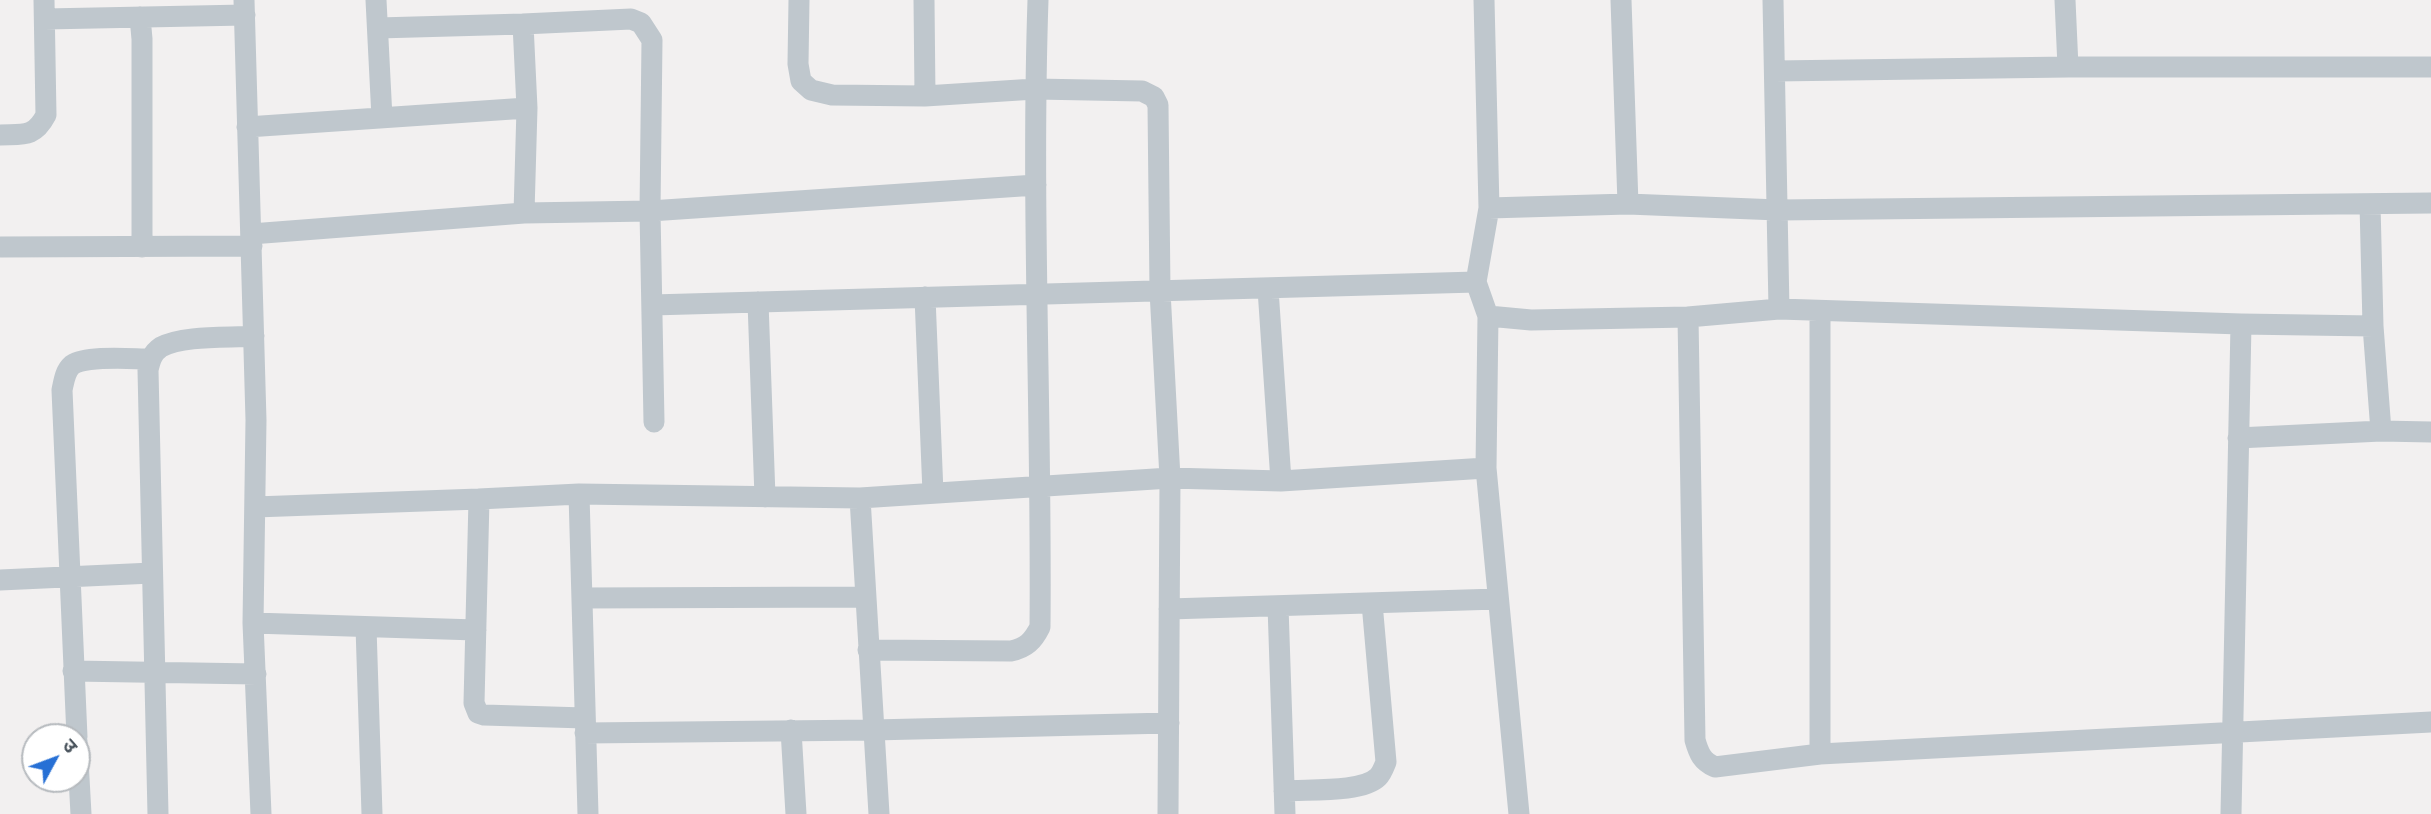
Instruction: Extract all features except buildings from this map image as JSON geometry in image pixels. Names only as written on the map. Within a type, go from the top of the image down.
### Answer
[{"type":"street","points":[[376,0],[382,118]]},
{"type":"street","points":[[799,0],[797,64],[801,80],[811,90],[832,95],[925,96],[1035,89],[1142,91],[1154,97],[1158,105],[1160,291],[1170,478],[1168,814]]},
{"type":"street","points":[[924,0],[925,96]]},
{"type":"street","points":[[868,650],[1011,651],[1023,648],[1035,638],[1040,627],[1041,486],[1035,89],[1038,0]]},
{"type":"street","points":[[1484,0],[1489,208],[1476,282],[1488,316],[1486,468],[1519,814]]},
{"type":"street","points":[[1621,0],[1628,204]]},
{"type":"street","points":[[1773,0],[1779,309]]},
{"type":"street","points":[[2065,0],[2068,67]]},
{"type":"street","points":[[0,135],[30,134],[39,129],[46,115],[44,9],[140,17],[245,7],[254,336],[253,623],[261,814]]},
{"type":"street","points":[[140,17],[142,247]]},
{"type":"street","points":[[378,28],[631,19],[641,23],[652,40],[650,211],[654,422]]},
{"type":"street","points":[[523,24],[527,108],[524,213]]},
{"type":"street","points":[[1775,71],[2068,67],[2431,67]]},
{"type":"street","points":[[247,127],[527,108]]},
{"type":"street","points":[[0,247],[142,247],[251,240],[524,213],[650,211],[1037,185]]},
{"type":"street","points":[[1489,208],[1628,204],[1777,210],[2431,204]]},
{"type":"street","points":[[2370,204],[2373,326],[2381,431]]},
{"type":"street","points":[[652,305],[1476,282]]},
{"type":"street","points":[[1268,289],[1281,481]]},
{"type":"street","points":[[925,297],[933,493]]},
{"type":"street","points":[[758,302],[765,496]]},
{"type":"street","points":[[1488,316],[1531,320],[1688,317],[1779,309],[2373,326]]},
{"type":"street","points":[[1820,754],[1821,311]]},
{"type":"street","points":[[1688,317],[1695,740],[1699,755],[1705,762],[1715,767],[1820,754],[2431,722]]},
{"type":"street","points":[[2231,814],[2241,324]]},
{"type":"street","points":[[158,814],[148,370],[150,359],[159,348],[172,343],[254,336]]},
{"type":"street","points":[[76,723],[62,390],[64,376],[71,366],[83,360],[150,359]]},
{"type":"street","points":[[2238,438],[2381,431],[2431,432]]},
{"type":"street","points":[[255,507],[579,494],[860,498],[1170,478],[1281,481],[1486,468]]},
{"type":"street","points":[[579,494],[588,814]]},
{"type":"street","points":[[860,498],[878,814]]},
{"type":"street","points":[[479,499],[474,703],[478,713],[585,726],[791,730],[1169,723]]},
{"type":"street","points":[[0,580],[152,573]]},
{"type":"street","points":[[582,598],[865,597]]},
{"type":"street","points":[[1169,609],[1498,599]]},
{"type":"street","points":[[1284,791],[1361,786],[1377,778],[1382,771],[1386,762],[1372,603]]},
{"type":"street","points":[[1278,606],[1285,814]]},
{"type":"street","points":[[253,623],[476,630]]},
{"type":"street","points":[[366,627],[372,814]]},
{"type":"street","points":[[74,671],[256,674]]},
{"type":"street","points":[[791,730],[796,814]]},
{"type":"street","points":[[80,793],[81,814]]}]
